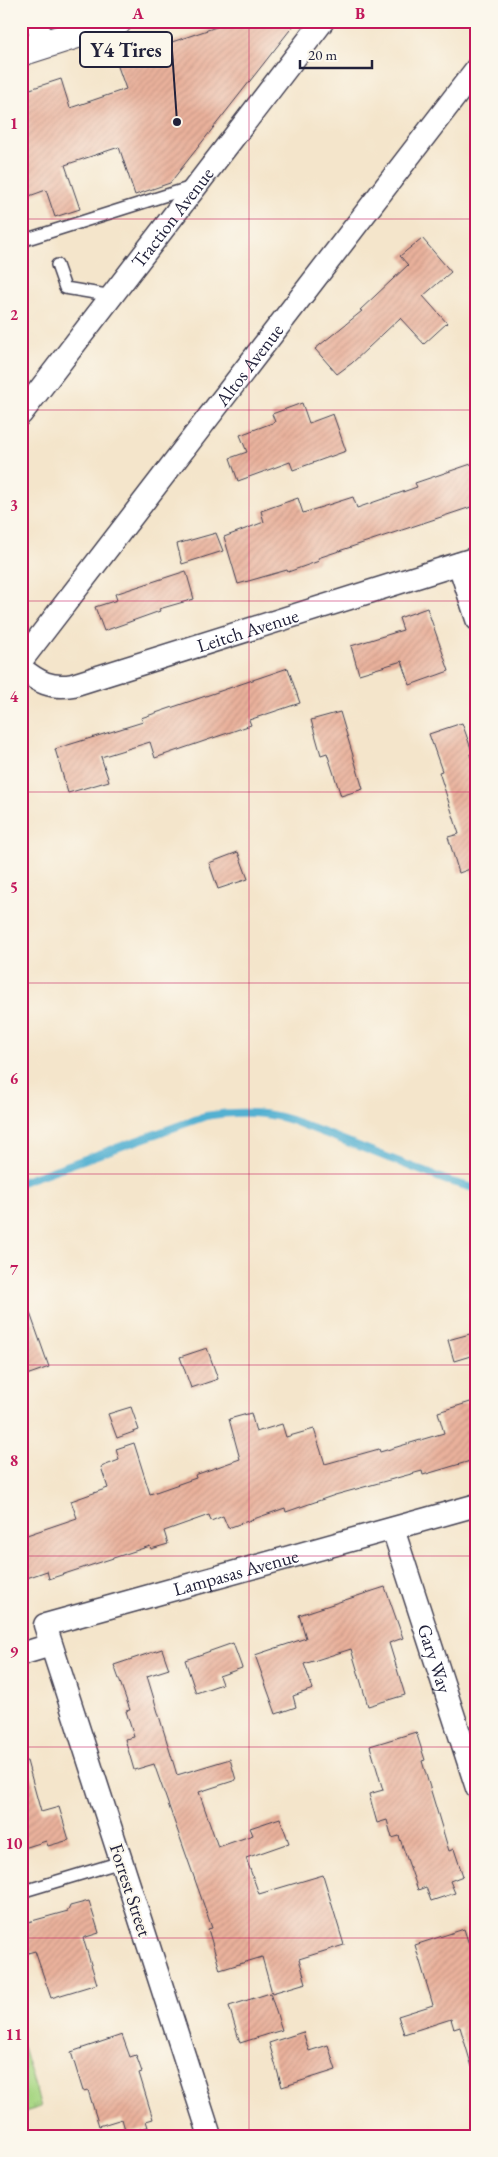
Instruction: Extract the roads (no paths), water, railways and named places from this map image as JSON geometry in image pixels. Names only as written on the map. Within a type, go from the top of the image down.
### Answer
[{"type":"main road","points":[[34,40],[118,21]]},
{"type":"street","name":"Traction Avenue","points":[[21,414],[323,21]]},
{"type":"street","name":"Altos Avenue","points":[[21,660],[477,68]]},
{"type":"street","points":[[468,561],[477,619]]},
{"type":"street","name":"Leitch Avenue","points":[[21,668],[39,683],[63,687],[78,684],[468,561]]},
{"type":"street","name":"Lampasas Avenue","points":[[51,1645],[45,1625],[477,1505]]},
{"type":"street","name":"Gary Way","points":[[393,1528],[477,1788]]},
{"type":"street","points":[[21,1654],[51,1645]]},
{"type":"street","name":"Forrest Street","points":[[51,1645],[210,2136]]},
{"type":"lane","points":[[21,242],[198,185]]},
{"type":"lane","points":[[57,265],[65,288],[113,296]]},
{"type":"lane","points":[[21,1892],[121,1862]]},
{"type":"waterway","points":[[21,1182],[206,1116],[249,1113],[291,1120],[448,1181],[477,1189]]},
{"type":"place","name":"Y4 Tires","points":[[177,122]]}]
